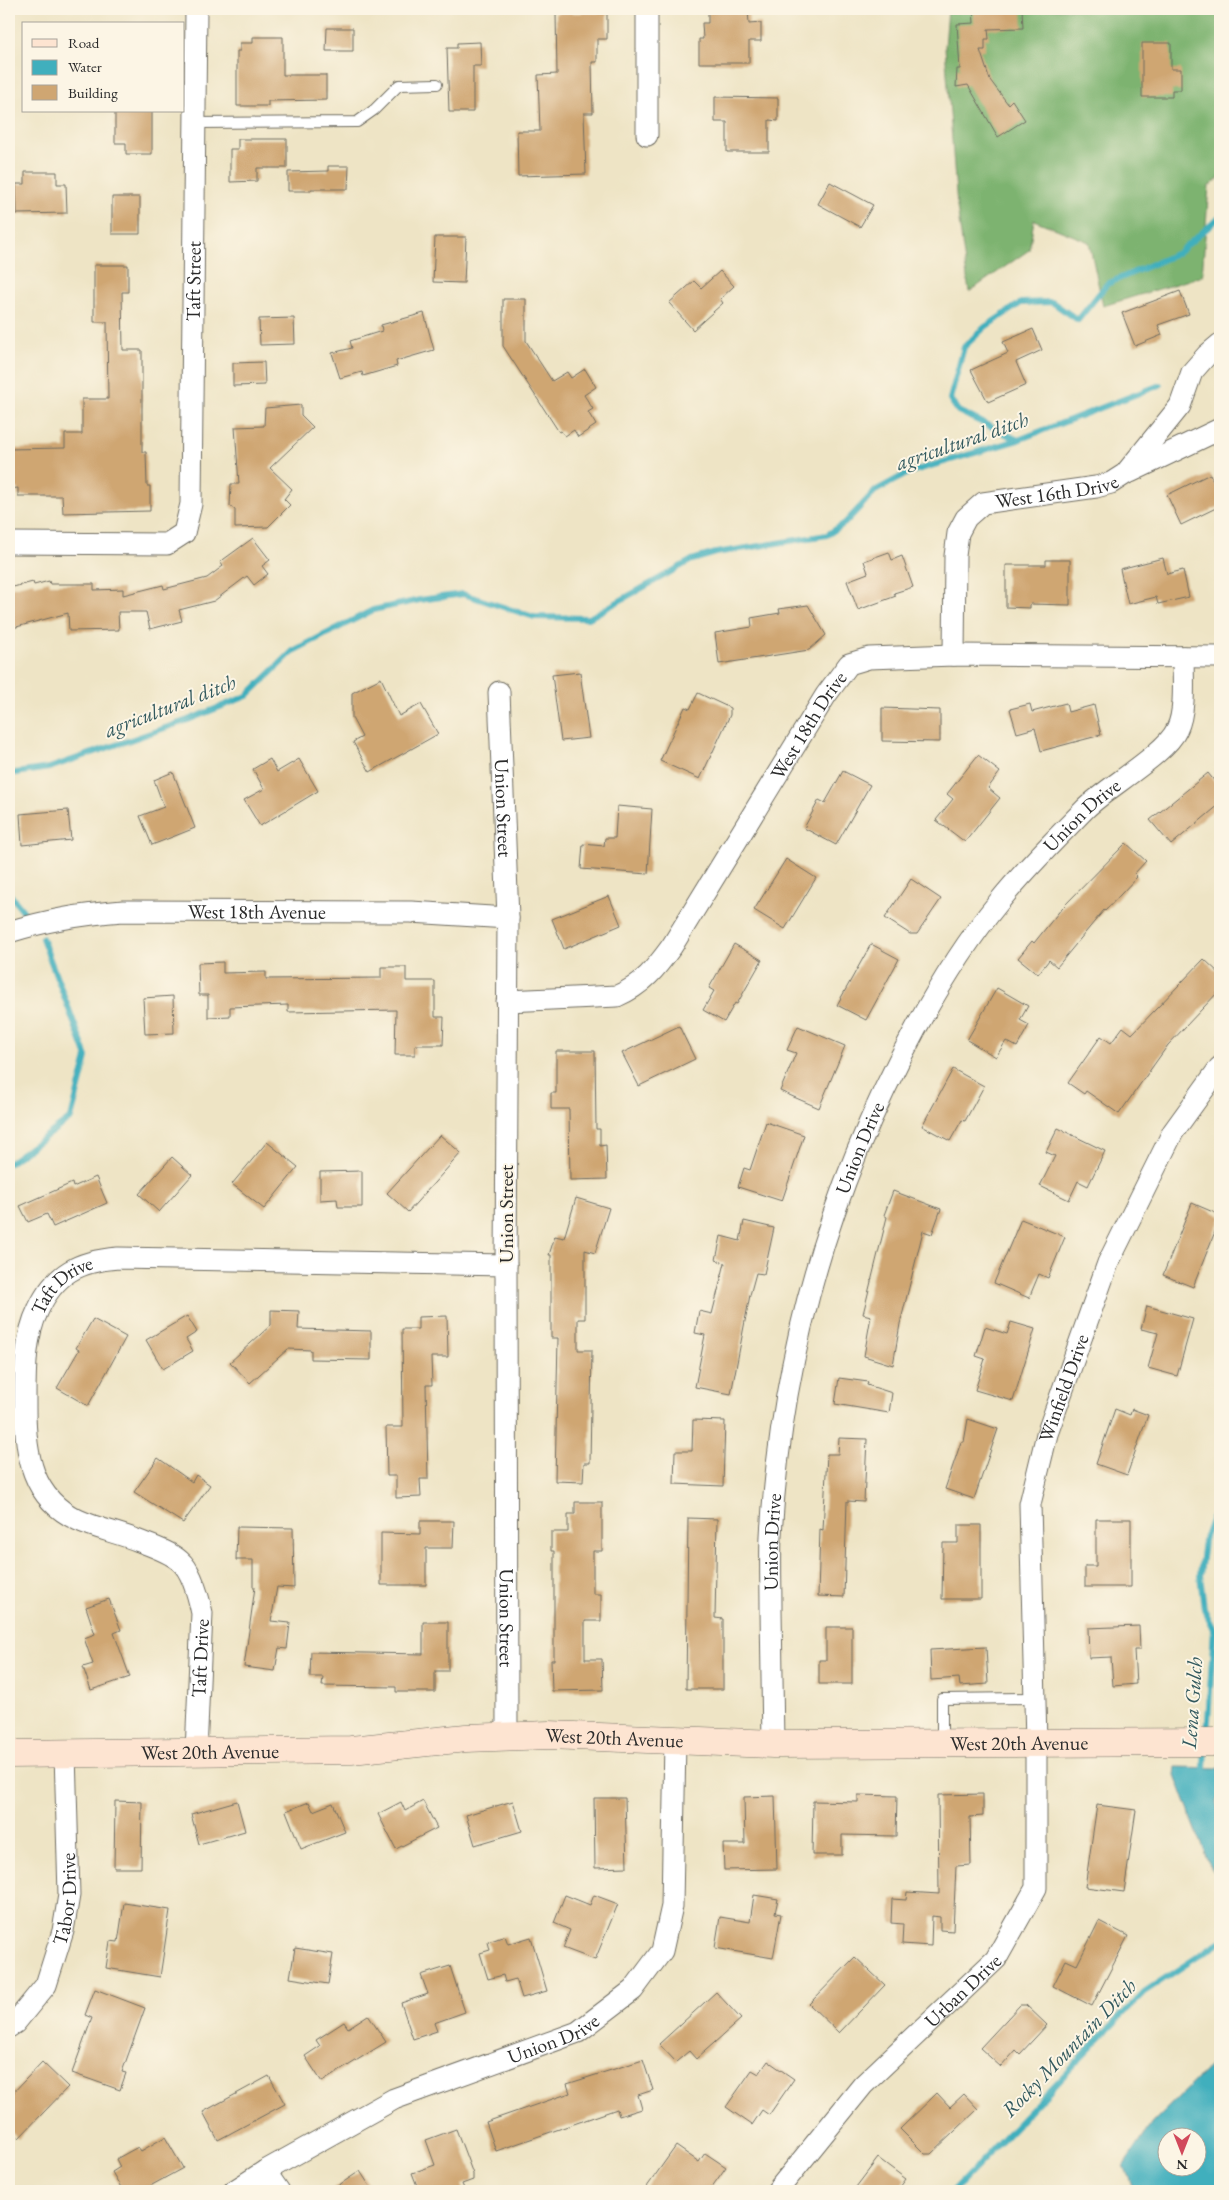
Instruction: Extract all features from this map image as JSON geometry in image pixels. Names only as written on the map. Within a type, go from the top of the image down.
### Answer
[{"type":"street","name":"Taft Street","points":[[9,544],[168,544],[184,532],[191,504],[196,9]]},
{"type":"street","points":[[647,9],[647,135]]},
{"type":"street","name":"West 16th Drive","points":[[954,656],[955,556],[958,532],[966,518],[983,503],[1096,487],[1110,483],[1126,474],[1180,406],[1192,372],[1216,354]]},
{"type":"street","points":[[1126,474],[1220,429]]},
{"type":"street","name":"West 18th Drive","points":[[507,1001],[617,996],[647,979],[672,946],[826,695],[849,664],[869,658],[954,656],[1220,657]]},
{"type":"street","name":"Union Drive","points":[[772,1744],[771,1539],[778,1455],[790,1376],[805,1304],[837,1204],[873,1112],[915,1030],[956,962],[999,902],[1088,806],[1162,748],[1177,730],[1182,706],[1184,657]]},
{"type":"street","name":"Union Street","points":[[499,692],[508,918],[506,1265],[507,1736]]},
{"type":"street","name":"West 18th Avenue","points":[[9,932],[75,915],[123,911],[411,912],[508,918]]},
{"type":"street","name":"Winfield Drive","points":[[1036,1742],[1030,1504],[1047,1434],[1108,1263],[1173,1132],[1220,1067]]},
{"type":"street","name":"Taft Drive","points":[[196,1752],[202,1613],[198,1596],[181,1562],[156,1548],[79,1520],[58,1509],[46,1497],[36,1479],[31,1463],[25,1421],[25,1375],[36,1314],[46,1293],[60,1278],[75,1268],[94,1260],[118,1258],[506,1265]]},
{"type":"street","name":"West 20th Avenue","points":[[9,1754],[350,1750],[507,1736],[587,1735],[675,1741],[772,1744],[1220,1742]]},
{"type":"street","name":"Union Drive","points":[[234,2191],[394,2099],[578,2032],[633,1990],[662,1951],[672,1906],[675,1741]]},
{"type":"street","name":"Urban Drive","points":[[777,2191],[863,2085],[996,1958],[1036,1888],[1036,1742]]},
{"type":"street","name":"Tabor Drive","points":[[9,2027],[15,2023],[46,1985],[62,1931],[69,1895],[65,1754]]},
{"type":"street","points":[[266,2171],[279,2191]]},
{"type":"lane","points":[[195,123],[357,122],[374,110],[399,85],[437,84]]},
{"type":"lane","points":[[942,1743],[942,1699],[1035,1698]]},
{"type":"green space","points":[[948,9],[1220,9],[1220,178],[1209,186],[1202,276],[1103,306],[1089,242],[1034,220],[1029,250],[969,292],[957,207],[945,47]]},
{"type":"water","points":[[1176,1767],[1220,1768],[1220,1793],[1216,1802],[1220,1814],[1220,1879],[1210,1867],[1175,1775]]},
{"type":"water","points":[[1220,2056],[1220,2191],[1134,2191],[1124,2165],[1152,2123]]},
{"type":"building","points":[[748,9],[749,24],[761,23],[761,41],[749,41],[749,63],[699,63],[699,39],[703,39],[702,23],[708,23],[708,10]]},
{"type":"building","points":[[973,9],[1022,9],[1023,28],[988,29],[989,39],[985,39],[985,50],[980,50],[990,80],[1008,104],[1012,100],[1025,120],[998,137],[968,85],[956,87],[957,69],[960,69],[957,24],[974,23]]},
{"type":"building","points":[[556,13],[607,13],[607,39],[597,39],[597,62],[592,62],[593,113],[584,113],[586,174],[518,176],[517,131],[540,131],[538,75],[557,74]]},
{"type":"building","points":[[327,28],[353,28],[353,51],[326,51]]},
{"type":"building","points":[[253,37],[283,37],[283,75],[326,75],[326,100],[268,101],[268,106],[237,106],[237,51],[240,51],[240,43],[253,43]]},
{"type":"building","points":[[480,42],[481,66],[473,66],[473,112],[449,112],[447,48],[457,48],[457,43]]},
{"type":"building","points":[[1142,43],[1171,43],[1171,69],[1181,69],[1181,90],[1172,90],[1172,97],[1142,97]]},
{"type":"building","points":[[715,97],[778,98],[778,121],[769,120],[769,152],[727,152],[727,122],[715,122]]},
{"type":"building","points":[[115,112],[152,112],[152,154],[126,154],[126,143],[115,143]]},
{"type":"building","points":[[238,139],[287,139],[287,168],[257,168],[257,181],[230,182],[230,149],[238,149]]},
{"type":"building","points":[[328,166],[349,166],[348,189],[288,191],[288,172],[328,171]]},
{"type":"building","points":[[25,172],[57,172],[57,184],[66,184],[67,213],[17,214],[16,184],[25,184]]},
{"type":"building","points":[[830,182],[873,205],[860,227],[818,204]]},
{"type":"building","points":[[112,197],[140,197],[140,234],[112,234]]},
{"type":"building","points":[[435,237],[466,237],[464,283],[433,282]]},
{"type":"building","points":[[94,265],[128,265],[128,292],[122,292],[123,350],[142,350],[142,452],[146,452],[147,486],[150,486],[150,511],[63,513],[62,496],[18,496],[18,488],[9,489],[9,449],[65,448],[65,434],[82,434],[82,399],[108,399],[107,322],[94,322]]},
{"type":"building","points":[[720,271],[734,286],[720,299],[723,303],[693,330],[669,303],[694,281],[701,288]]},
{"type":"building","points":[[1180,291],[1189,314],[1158,325],[1162,335],[1135,346],[1122,313]]},
{"type":"building","points":[[503,299],[526,299],[526,341],[552,381],[567,372],[571,378],[585,369],[596,387],[584,395],[593,409],[588,412],[596,425],[578,437],[574,430],[565,436],[561,431],[559,432],[503,346]]},
{"type":"building","points":[[424,313],[434,350],[396,361],[397,366],[363,376],[362,372],[340,378],[332,353],[352,348],[350,341],[382,331],[381,325]]},
{"type":"building","points":[[294,318],[295,344],[260,345],[259,319]]},
{"type":"building","points":[[1033,329],[1042,350],[1016,362],[1026,385],[988,402],[971,370],[1008,353],[1003,342]]},
{"type":"building","points":[[264,362],[265,385],[233,386],[233,363]]},
{"type":"building","points":[[301,405],[301,415],[313,427],[270,468],[292,489],[284,499],[290,505],[268,527],[235,528],[235,510],[230,506],[231,484],[239,484],[235,427],[264,426],[265,408]]},
{"type":"building","points":[[1210,474],[1215,485],[1220,483],[1220,506],[1181,525],[1167,495]]},
{"type":"building","points":[[253,538],[270,560],[262,566],[268,574],[254,585],[247,576],[214,601],[179,610],[182,621],[150,629],[146,612],[118,612],[119,630],[69,631],[68,613],[9,629],[9,588],[33,582],[34,585],[49,581],[50,584],[94,584],[94,590],[123,589],[123,595],[163,585],[164,589],[207,578],[223,566],[220,562]]},
{"type":"building","points":[[889,552],[892,560],[902,556],[913,587],[894,593],[896,596],[858,610],[847,581],[868,573],[864,561]]},
{"type":"building","points":[[1163,558],[1167,574],[1183,570],[1189,597],[1158,604],[1156,597],[1128,604],[1120,569]]},
{"type":"building","points":[[1046,560],[1070,560],[1070,605],[1030,604],[1030,608],[1006,607],[1006,565],[1046,565]]},
{"type":"building","points":[[808,605],[826,635],[809,650],[719,664],[715,633],[752,627],[751,618],[780,613],[779,609]]},
{"type":"building","points":[[580,672],[589,738],[561,741],[552,675]]},
{"type":"building","points":[[381,678],[399,716],[421,704],[438,734],[370,772],[353,742],[362,737],[352,718],[352,693]]},
{"type":"building","points":[[698,693],[730,708],[730,715],[700,779],[660,761],[685,707],[690,709]]},
{"type":"building","points":[[1066,703],[1068,712],[1094,705],[1101,735],[1041,751],[1035,728],[1017,733],[1010,709],[1030,704],[1032,712]]},
{"type":"building","points":[[882,708],[940,710],[940,742],[882,741]]},
{"type":"building","points":[[978,755],[1000,772],[988,788],[1000,798],[965,842],[936,820],[953,799],[947,794]]},
{"type":"building","points":[[270,759],[277,772],[299,759],[318,791],[260,826],[244,800],[264,789],[253,769]]},
{"type":"building","points":[[843,771],[870,785],[836,845],[804,828],[819,800],[825,803]]},
{"type":"building","points":[[173,772],[195,828],[152,845],[140,816],[164,807],[154,780]]},
{"type":"building","points":[[1208,773],[1220,788],[1220,804],[1171,845],[1150,820]]},
{"type":"building","points":[[617,806],[652,809],[648,874],[581,869],[583,844],[604,846],[605,838],[615,838]]},
{"type":"building","points":[[68,810],[71,840],[22,845],[20,814]]},
{"type":"building","points":[[1126,843],[1146,861],[1134,874],[1137,877],[1104,910],[1057,967],[1049,960],[1038,974],[1018,958],[1032,941],[1034,943],[1062,908]]},
{"type":"building","points":[[786,859],[816,878],[785,929],[754,910]]},
{"type":"building","points":[[911,879],[941,899],[917,934],[910,934],[885,918]]},
{"type":"building","points":[[609,896],[621,925],[564,949],[552,919]]},
{"type":"building","points":[[734,944],[762,960],[737,1004],[735,1003],[724,1022],[703,1010],[714,991],[709,988]]},
{"type":"building","points":[[871,944],[899,959],[866,1020],[837,1005]]},
{"type":"building","points":[[1204,959],[1220,974],[1220,990],[1168,1045],[1119,1114],[1086,1091],[1084,1094],[1068,1083],[1101,1036],[1111,1043],[1123,1027],[1132,1034]]},
{"type":"building","points":[[223,962],[223,973],[266,972],[266,979],[381,978],[381,967],[406,967],[406,981],[435,981],[435,1017],[444,1017],[443,1045],[415,1045],[415,1055],[395,1055],[396,1010],[288,1012],[288,1005],[230,1007],[230,1016],[208,1017],[208,995],[199,995],[198,963]]},
{"type":"building","points":[[997,988],[1028,1006],[1020,1020],[1029,1025],[1017,1047],[1006,1041],[996,1057],[967,1040]]},
{"type":"building","points":[[173,996],[174,1033],[145,1034],[143,998]]},
{"type":"building","points":[[679,1026],[695,1059],[639,1086],[622,1053]]},
{"type":"building","points":[[798,1026],[845,1046],[819,1108],[780,1091],[796,1053],[787,1050]]},
{"type":"building","points":[[556,1051],[595,1051],[596,1129],[600,1129],[600,1146],[606,1145],[607,1179],[570,1180],[569,1109],[551,1109],[551,1093],[556,1093]]},
{"type":"building","points":[[953,1069],[984,1086],[965,1121],[962,1120],[950,1141],[922,1126]]},
{"type":"building","points":[[766,1122],[804,1135],[782,1201],[738,1187],[744,1168],[750,1170]]},
{"type":"building","points":[[1058,1128],[1105,1151],[1088,1186],[1078,1181],[1069,1200],[1040,1186],[1055,1156],[1046,1152]]},
{"type":"building","points":[[440,1135],[461,1153],[408,1212],[387,1193]]},
{"type":"building","points":[[267,1142],[298,1167],[264,1209],[232,1184]]},
{"type":"building","points":[[172,1157],[192,1175],[159,1212],[139,1194]]},
{"type":"building","points":[[362,1171],[362,1207],[338,1207],[337,1199],[320,1200],[320,1172]]},
{"type":"building","points":[[96,1177],[107,1203],[53,1227],[47,1214],[28,1222],[20,1206],[72,1183],[73,1187]]},
{"type":"building","points":[[893,1191],[941,1209],[932,1234],[923,1231],[900,1324],[893,1365],[864,1356],[871,1316],[863,1314],[887,1217],[884,1215]]},
{"type":"building","points":[[576,1198],[609,1208],[595,1253],[585,1250],[585,1319],[578,1319],[578,1350],[592,1350],[590,1463],[584,1463],[583,1482],[555,1481],[558,1338],[551,1338],[551,1255],[549,1255],[555,1236],[564,1238]]},
{"type":"building","points":[[1192,1203],[1220,1215],[1193,1287],[1163,1275]]},
{"type":"building","points":[[1021,1219],[1065,1237],[1048,1278],[1039,1274],[1029,1298],[994,1283]]},
{"type":"building","points":[[744,1221],[774,1228],[764,1274],[756,1273],[750,1295],[731,1394],[695,1387],[705,1335],[695,1333],[699,1311],[712,1314],[725,1263],[716,1260],[721,1236],[740,1241]]},
{"type":"building","points":[[1147,1306],[1193,1319],[1177,1376],[1148,1368],[1158,1333],[1141,1329]]},
{"type":"building","points":[[271,1310],[299,1311],[298,1329],[371,1331],[371,1360],[311,1359],[311,1350],[288,1349],[250,1383],[230,1362],[271,1325]]},
{"type":"building","points":[[187,1316],[197,1332],[186,1339],[193,1351],[163,1369],[146,1340]]},
{"type":"building","points":[[447,1316],[448,1357],[431,1357],[432,1385],[426,1385],[428,1479],[420,1479],[421,1497],[396,1498],[396,1476],[387,1476],[386,1427],[403,1427],[402,1329],[418,1329],[418,1317]]},
{"type":"building","points":[[93,1319],[126,1337],[88,1406],[57,1388],[79,1350],[76,1348]]},
{"type":"building","points":[[1011,1322],[1035,1329],[1013,1401],[975,1390],[985,1359],[976,1356],[985,1327],[1007,1334]]},
{"type":"building","points":[[839,1378],[868,1382],[867,1385],[892,1393],[889,1413],[835,1404]]},
{"type":"building","points":[[1115,1409],[1130,1415],[1132,1409],[1148,1415],[1127,1475],[1096,1464]]},
{"type":"building","points":[[968,1419],[998,1429],[974,1499],[945,1489],[961,1442],[964,1442]]},
{"type":"building","points":[[693,1420],[725,1421],[723,1486],[674,1484],[675,1451],[692,1451]]},
{"type":"building","points":[[839,1438],[867,1439],[864,1502],[847,1501],[844,1597],[818,1596],[820,1529],[823,1530],[827,1454],[838,1454]]},
{"type":"building","points":[[158,1458],[192,1482],[196,1475],[210,1485],[183,1523],[134,1492]]},
{"type":"building","points":[[575,1502],[602,1502],[602,1551],[593,1551],[593,1594],[601,1594],[601,1621],[585,1621],[585,1659],[602,1659],[603,1690],[552,1691],[551,1660],[554,1660],[554,1551],[551,1551],[551,1532],[568,1532],[568,1514],[575,1514]]},
{"type":"building","points":[[688,1518],[717,1519],[715,1618],[723,1619],[723,1689],[686,1689]]},
{"type":"building","points":[[1096,1519],[1131,1519],[1131,1587],[1085,1587],[1085,1566],[1096,1566]]},
{"type":"building","points":[[420,1521],[454,1521],[453,1548],[426,1548],[426,1585],[381,1585],[381,1533],[420,1534]]},
{"type":"building","points":[[958,1525],[981,1525],[981,1599],[942,1599],[943,1543],[958,1543]]},
{"type":"building","points":[[237,1527],[293,1528],[294,1588],[277,1587],[271,1621],[290,1623],[287,1649],[279,1648],[275,1671],[244,1667],[255,1587],[253,1587],[253,1560],[236,1560]]},
{"type":"building","points":[[109,1599],[121,1630],[114,1633],[130,1677],[91,1690],[83,1667],[93,1664],[84,1638],[95,1634],[86,1607]]},
{"type":"building","points":[[423,1622],[448,1622],[448,1671],[435,1671],[435,1692],[396,1692],[396,1687],[322,1686],[323,1677],[310,1677],[311,1652],[423,1654]]},
{"type":"building","points":[[1139,1626],[1140,1650],[1134,1650],[1136,1684],[1113,1686],[1111,1657],[1089,1658],[1088,1628]]},
{"type":"building","points":[[826,1627],[852,1627],[852,1684],[819,1684],[819,1660],[826,1660]]},
{"type":"building","points":[[986,1647],[988,1684],[960,1686],[959,1678],[931,1680],[930,1650]]},
{"type":"building","points":[[983,1794],[983,1816],[970,1817],[971,1865],[956,1866],[953,1931],[940,1930],[940,1917],[932,1916],[931,1946],[902,1944],[903,1924],[891,1923],[892,1899],[906,1900],[907,1892],[939,1894],[938,1795]]},
{"type":"building","points":[[858,1795],[897,1796],[896,1836],[842,1835],[842,1855],[812,1855],[813,1801],[858,1802]]},
{"type":"building","points":[[775,1796],[777,1869],[724,1870],[723,1844],[745,1844],[744,1797]]},
{"type":"building","points":[[594,1798],[625,1798],[627,1867],[595,1868]]},
{"type":"building","points":[[115,1801],[142,1802],[141,1868],[114,1868]]},
{"type":"building","points":[[237,1801],[245,1831],[199,1844],[191,1814]]},
{"type":"building","points":[[423,1801],[437,1828],[396,1849],[378,1814],[401,1802],[405,1811]]},
{"type":"building","points":[[513,1801],[522,1831],[475,1845],[466,1815]]},
{"type":"building","points":[[309,1802],[313,1811],[333,1803],[345,1832],[301,1849],[286,1811]]},
{"type":"building","points":[[1097,1805],[1136,1810],[1124,1892],[1085,1887]]},
{"type":"building","points":[[565,1895],[590,1905],[594,1895],[618,1904],[595,1960],[563,1948],[570,1930],[554,1923]]},
{"type":"building","points":[[754,1895],[778,1899],[775,1913],[781,1914],[773,1958],[715,1948],[720,1917],[750,1922]]},
{"type":"building","points":[[124,1903],[170,1910],[160,1977],[106,1968],[110,1941],[118,1942]]},
{"type":"building","points":[[1099,1921],[1128,1936],[1092,2006],[1053,1986],[1066,1960],[1077,1965]]},
{"type":"building","points":[[505,1936],[508,1944],[531,1937],[547,1991],[522,1998],[516,1979],[505,1982],[503,1975],[488,1979],[480,1953],[490,1950],[488,1942]]},
{"type":"building","points":[[295,1948],[333,1954],[328,1984],[290,1978]]},
{"type":"building","points":[[855,1957],[885,1985],[839,2033],[809,2004]]},
{"type":"building","points":[[450,1966],[465,2012],[434,2023],[437,2031],[413,2039],[401,2003],[428,1994],[421,1975]]},
{"type":"building","points":[[95,1989],[145,2008],[122,2072],[126,2073],[120,2090],[72,2073],[92,2018],[85,2015]]},
{"type":"building","points":[[716,1992],[741,2019],[696,2059],[689,2051],[676,2062],[659,2044]]},
{"type":"building","points":[[1020,2005],[1026,2005],[1047,2025],[1020,2054],[1016,2050],[1001,2067],[980,2048]]},
{"type":"building","points":[[368,2015],[386,2042],[322,2082],[305,2056],[320,2046],[316,2040],[344,2022],[348,2028]]},
{"type":"building","points":[[643,2060],[653,2090],[638,2095],[642,2109],[619,2116],[617,2109],[496,2151],[486,2122],[570,2093],[567,2084]]},
{"type":"building","points":[[768,2061],[794,2079],[769,2115],[762,2110],[752,2125],[726,2107],[752,2070],[759,2074]]},
{"type":"building","points":[[42,2062],[68,2087],[18,2139],[9,2130],[9,2097]]},
{"type":"building","points":[[269,2076],[285,2104],[218,2140],[203,2112]]},
{"type":"building","points":[[937,2093],[950,2107],[964,2094],[978,2109],[931,2154],[925,2154],[900,2129]]},
{"type":"building","points":[[456,2129],[473,2174],[473,2180],[462,2184],[465,2191],[419,2191],[412,2173],[435,2165],[426,2140]]},
{"type":"building","points":[[165,2137],[183,2168],[141,2191],[123,2191],[112,2172],[120,2167],[116,2159],[138,2147],[141,2151]]},
{"type":"building","points":[[676,2146],[699,2162],[705,2153],[726,2167],[709,2191],[644,2191]]},
{"type":"building","points":[[878,2158],[906,2179],[897,2191],[853,2191]]},
{"type":"building","points":[[360,2171],[373,2191],[330,2191]]},
{"type":"waterway","points":[[1018,440],[958,411],[950,399],[964,347],[985,327],[1021,303],[1052,302],[1078,320],[1107,284],[1178,253],[1219,218]]},
{"type":"waterway","name":"agricultural ditch","points":[[9,774],[49,768],[188,720],[247,696],[293,651],[373,610],[420,600],[463,594],[534,617],[589,618],[692,560],[716,553],[827,535],[845,523],[875,491],[910,472],[1018,440],[1160,385]]},
{"type":"waterway","name":"agricultural ditch","points":[[9,893],[24,912]]},
{"type":"waterway","name":"agricultural ditch","points":[[9,1163],[71,1118],[87,1057],[42,938]]},
{"type":"waterway","name":"Lena Gulch","points":[[1207,1736],[1214,1629],[1204,1609],[1200,1575],[1204,1540],[1220,1496]]},
{"type":"waterway","name":"Lena Gulch","points":[[1204,1768],[1205,1748]]},
{"type":"waterway","name":"Rocky Mountain Ditch","points":[[953,2191],[1144,1992],[1220,1942]]}]
